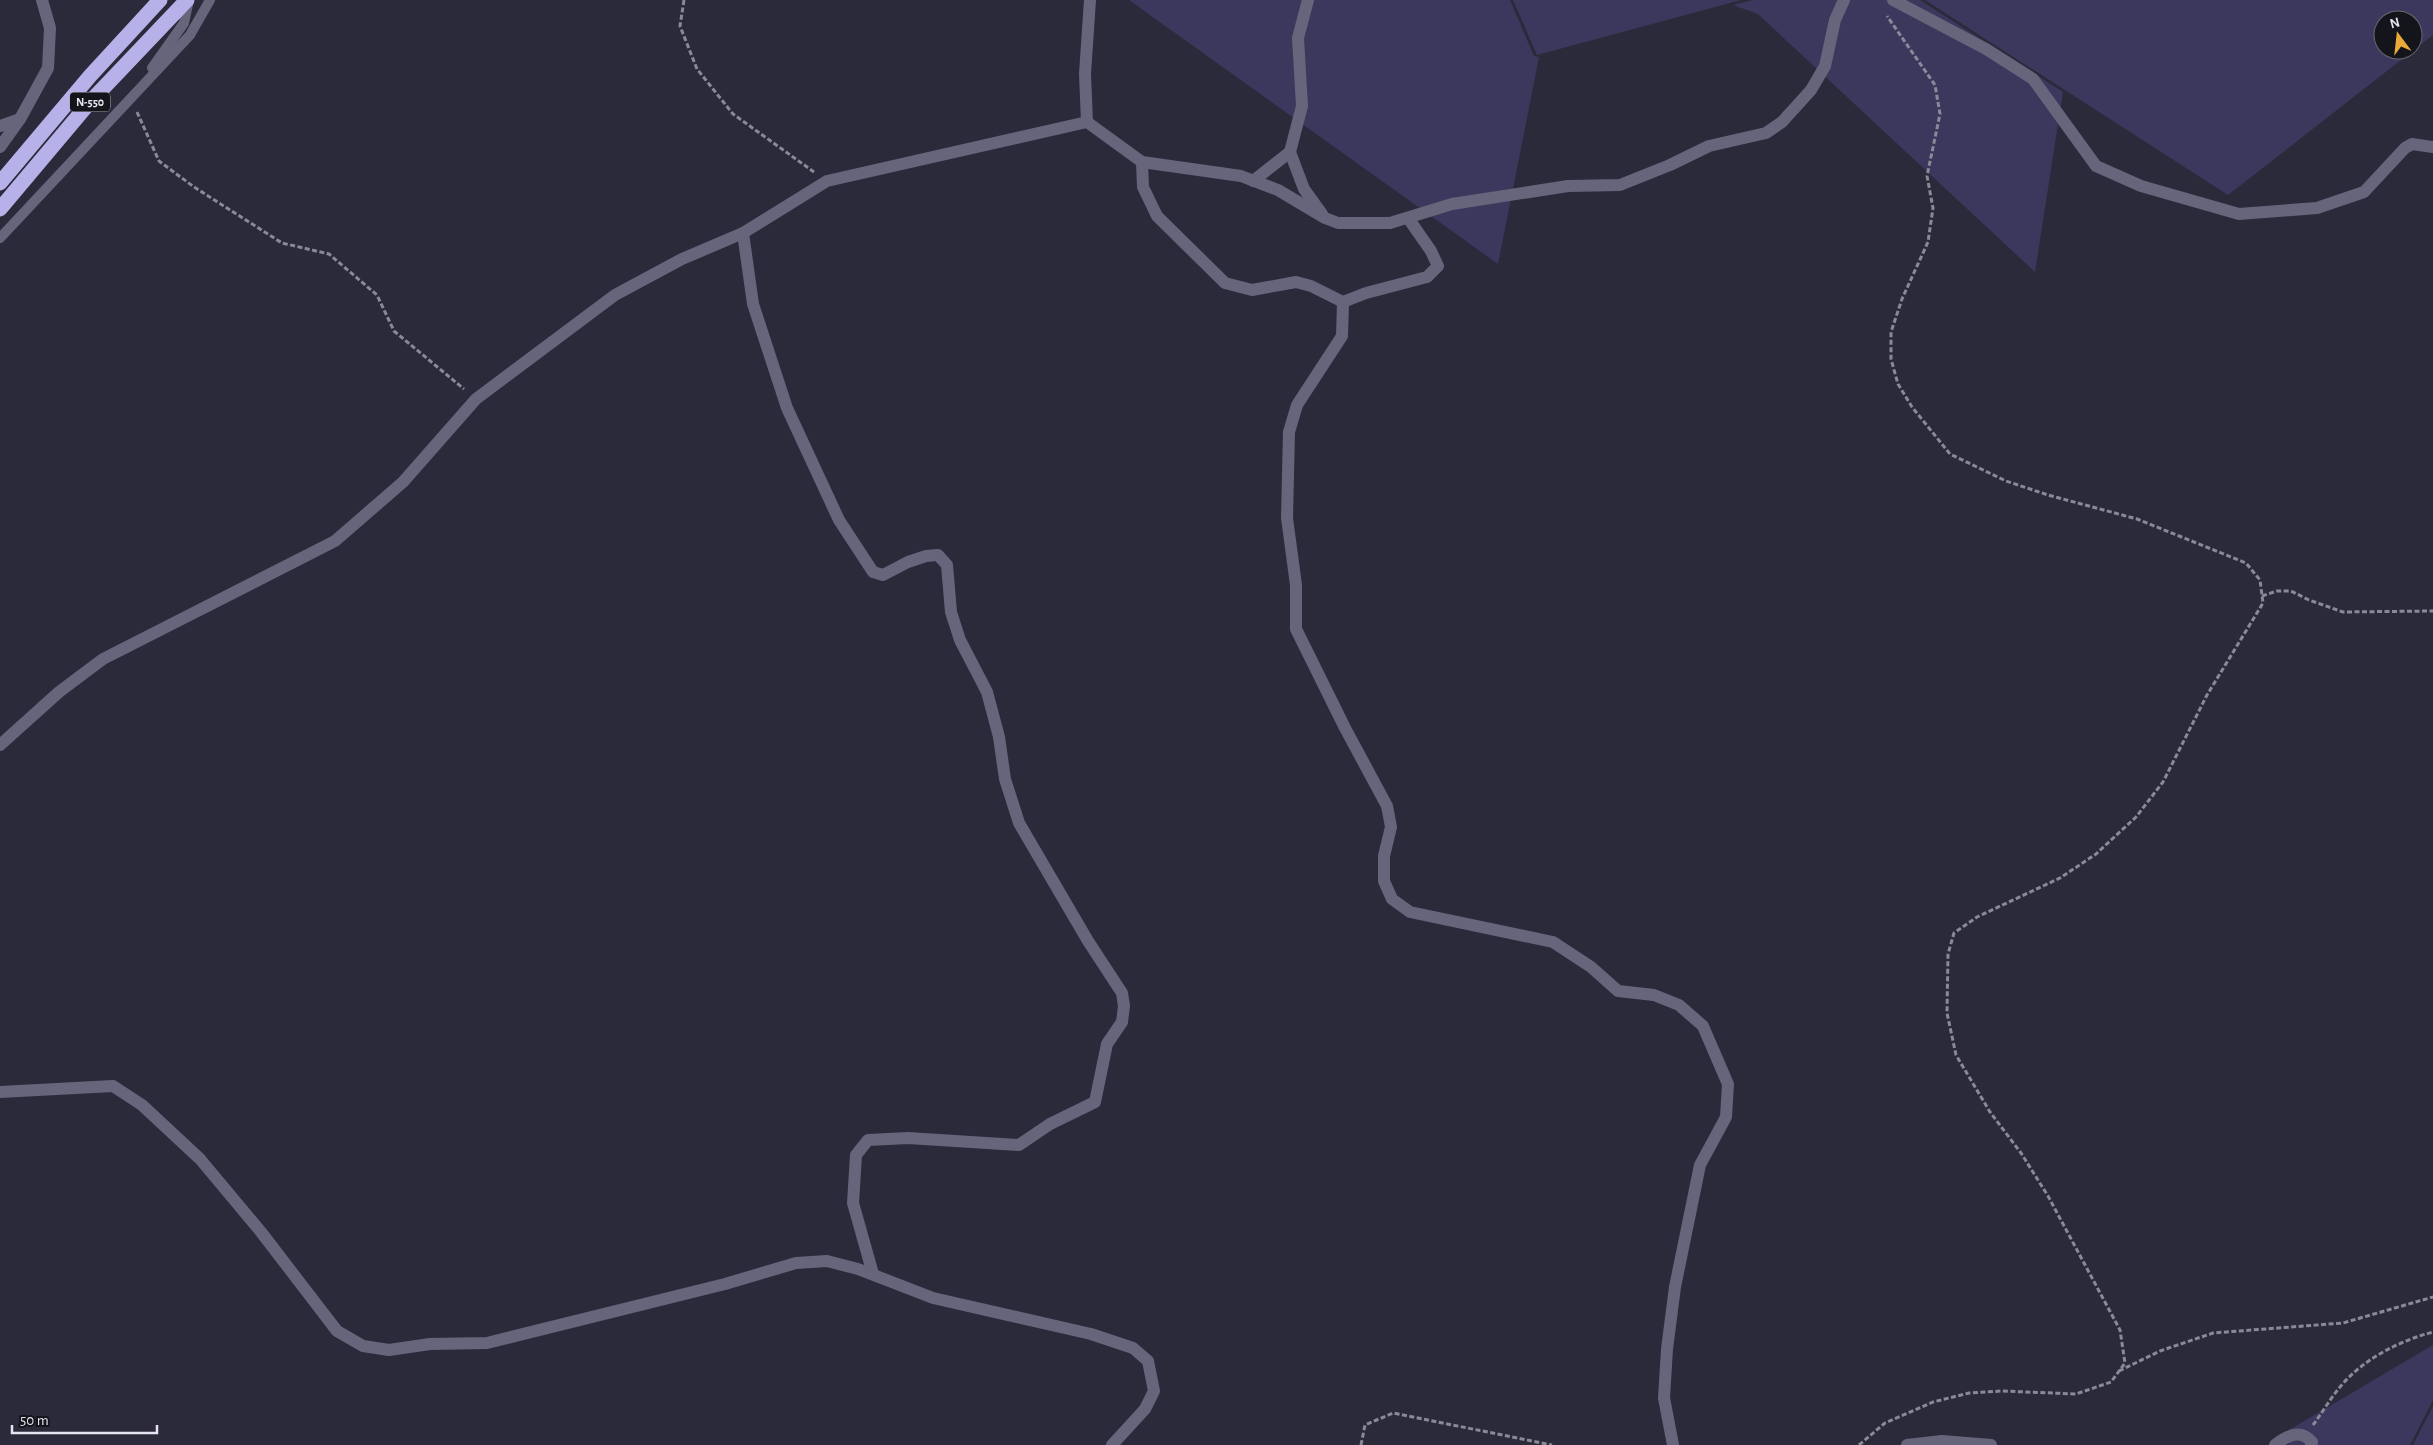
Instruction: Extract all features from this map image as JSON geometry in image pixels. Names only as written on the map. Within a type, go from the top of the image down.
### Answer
[{"type":"highway","name":"N-550","points":[[0,183],[90,76],[160,0]]},
{"type":"highway","name":"N-550","points":[[0,209],[90,102],[188,0]]},
{"type":"street","points":[[0,147],[20,120],[48,68],[50,28],[42,0]]},
{"type":"street","points":[[1308,0],[1298,38],[1302,106],[1290,152],[1304,189],[1325,218]]},
{"type":"street","points":[[0,745],[59,692],[103,658],[335,542],[403,482],[476,399],[615,295],[682,259],[743,233],[827,181],[1087,122],[1142,162],[1241,176],[1278,190],[1325,218],[1338,223],[1381,223],[1408,218],[1452,204],[1568,186],[1620,185],[1670,165],[1709,146],[1766,132],[1782,122],[1811,90],[1825,66],[1835,20],[1844,0]]},
{"type":"street","points":[[1894,0],[1986,49],[2032,79],[2096,166],[2141,186],[2239,214],[2317,208],[2364,192],[2404,148],[2412,144],[2433,147]]},
{"type":"street","points":[[1087,122],[1085,74],[1092,2]]},
{"type":"street","points":[[0,126],[20,120]]},
{"type":"street","points":[[1253,181],[1290,152]]},
{"type":"street","points":[[1142,162],[1143,187],[1157,216],[1225,283],[1252,290],[1296,282],[1311,286],[1343,302],[1366,293],[1427,277],[1438,266],[1431,251],[1408,218]]},
{"type":"street","points":[[743,233],[753,304],[787,408],[839,520],[873,572],[883,575],[926,556],[938,555],[947,565],[950,612],[960,640],[987,692],[999,737],[1006,779],[1019,823],[1088,941],[1122,992],[1124,1006],[1122,1022],[1107,1044],[1094,1102],[1050,1124],[1019,1145],[908,1138],[868,1140],[856,1155],[853,1203],[873,1274]]},
{"type":"street","points":[[1343,302],[1342,336],[1297,405],[1289,432],[1288,518],[1296,585],[1296,629],[1349,736],[1387,806],[1391,827],[1384,856],[1384,881],[1392,899],[1410,912],[1553,942],[1591,967],[1618,991],[1654,995],[1679,1005],[1703,1026],[1728,1084],[1726,1118],[1700,1165],[1675,1287],[1667,1349],[1664,1398],[1673,1445]]},
{"type":"street","points":[[0,1092],[113,1086],[142,1105],[200,1159],[337,1331],[362,1346],[389,1350],[430,1344],[487,1343],[725,1284],[796,1263],[827,1261],[873,1274],[933,1298],[1091,1334],[1133,1348],[1148,1361],[1154,1391],[1145,1409],[1112,1445]]},
{"type":"street","points":[[2275,1445],[2295,1434],[2309,1440]]},
{"type":"street","points":[[1907,1445],[1942,1440],[1991,1445]]},
{"type":"lane","points":[[131,98],[184,24],[188,0]]},
{"type":"lane","points":[[0,238],[190,35],[210,0]]},
{"type":"path","points":[[684,0],[680,26],[697,69],[732,114],[827,181]]},
{"type":"path","points":[[1859,1445],[1886,1423],[1933,1402],[1969,1393],[2002,1391],[2076,1394],[2111,1382],[2125,1363],[2120,1330],[2048,1196],[2021,1153],[1990,1112],[1956,1055],[1946,1013],[1948,954],[1954,933],[1977,918],[2060,878],[2096,854],[2136,817],[2163,782],[2211,688],[2263,603],[2260,580],[2246,562],[2137,519],[2048,495],[2006,481],[1950,454],[1912,407],[1898,384],[1891,359],[1891,332],[1902,299],[1928,242],[1933,208],[1926,176],[1940,114],[1935,85],[1886,13]]},
{"type":"path","points":[[131,98],[159,161],[194,187],[282,243],[329,254],[378,295],[394,330],[476,399]]},
{"type":"path","points":[[2262,596],[2277,591],[2291,591],[2308,600],[2343,612],[2433,612]]},
{"type":"path","points":[[2119,1372],[2160,1351],[2213,1334],[2343,1323],[2433,1297]]},
{"type":"path","points":[[2309,1440],[2340,1386],[2359,1368],[2411,1338],[2433,1332]]},
{"type":"path","points":[[1361,1445],[1365,1425],[1393,1413],[1552,1445]]},
{"type":"shaded area","points":[[1129,0],[1510,0],[1534,56],[1539,57],[1498,264]]},
{"type":"shaded area","points":[[1513,0],[1741,0],[1537,55]]},
{"type":"shaded area","points":[[1753,0],[1920,0],[2063,92],[2035,272],[1758,14],[1733,5]]},
{"type":"shaded area","points":[[1925,0],[2433,0],[2433,35],[2423,43],[2423,10],[2373,10],[2373,60],[2401,60],[2228,195]]},
{"type":"shaded area","points":[[2433,1345],[2433,1400],[2410,1445],[2289,1445],[2289,1430]]},
{"type":"shaded area","points":[[2433,1406],[2433,1445],[2413,1445]]}]
